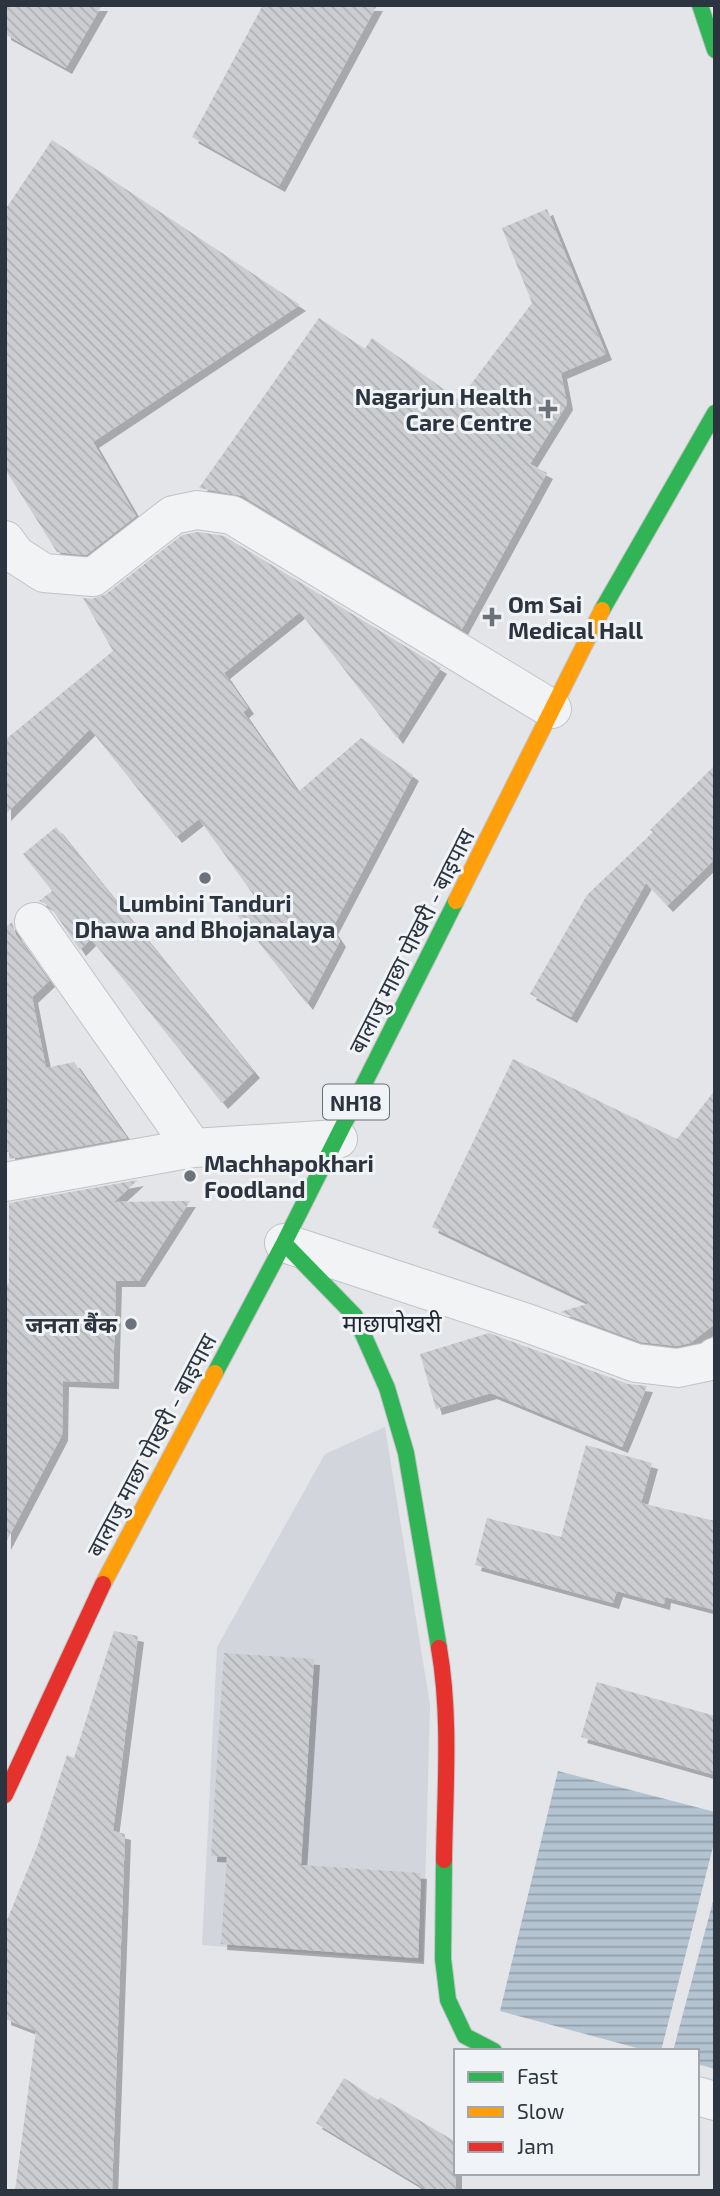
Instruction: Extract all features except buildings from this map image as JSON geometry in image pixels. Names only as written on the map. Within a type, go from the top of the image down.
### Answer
[{"type":"main road","points":[[700,5],[715,50]]},
{"type":"main road","name":"बालाजु माछा पोखरी - बाइपास","points":[[5,1794],[93,1602],[338,1139],[603,608],[715,413]]},
{"type":"main road","points":[[284,1243],[355,1316],[387,1388],[406,1453],[443,1670],[446,1734],[443,1959],[448,2000],[465,2036],[490,2049]]},
{"type":"street","points":[[5,540],[16,555],[44,573],[93,577],[173,515],[197,510],[232,514],[552,709]]},
{"type":"street","points":[[34,922],[193,1148]]},
{"type":"street","points":[[5,1182],[193,1148],[338,1139]]},
{"type":"street","points":[[284,1243],[527,1323],[636,1363],[678,1368],[711,1361],[715,1357]]},
{"type":"shaded area","points":[[385,1427],[430,1705],[423,1962],[202,1945],[217,1647],[325,1454]]},
{"type":"water","points":[[558,1771],[715,1812],[715,1839],[662,2049],[641,2049],[500,2011]]},
{"type":"water","points":[[715,1894],[715,2069],[699,2065],[699,2049],[674,2049]]},
{"type":"traffic: fast","points":[[700,5],[715,50]]},
{"type":"traffic: fast","points":[[602,610],[715,413]]},
{"type":"traffic: fast","points":[[215,1373],[284,1243],[456,901]]},
{"type":"traffic: fast","points":[[284,1243],[355,1316],[387,1388],[406,1453],[439,1648]]},
{"type":"traffic: fast","points":[[444,1860],[443,1959],[448,2000],[465,2036],[490,2049]]},
{"type":"traffic: slow","points":[[456,901],[602,610]]},
{"type":"traffic: slow","points":[[103,1584],[215,1373]]},
{"type":"traffic: jam","points":[[5,1795],[103,1584]]},
{"type":"traffic: jam","points":[[439,1648],[446,1727],[444,1860]]},
{"type":"place","name":"Nagarjun Health Care Centre","points":[[548,409]]},
{"type":"place","name":"Om Sai Medical Hall","points":[[492,617]]},
{"type":"place","name":"Lumbini Tanduri Dhawa and Bhojanalaya","points":[[205,878]]},
{"type":"place","name":"Machhapokhari Foodland","points":[[190,1176]]},
{"type":"place","name":"जनता बैंक","points":[[131,1324]]},
{"type":"district","name":"माछापोखरी","points":[[392,1322]]}]
